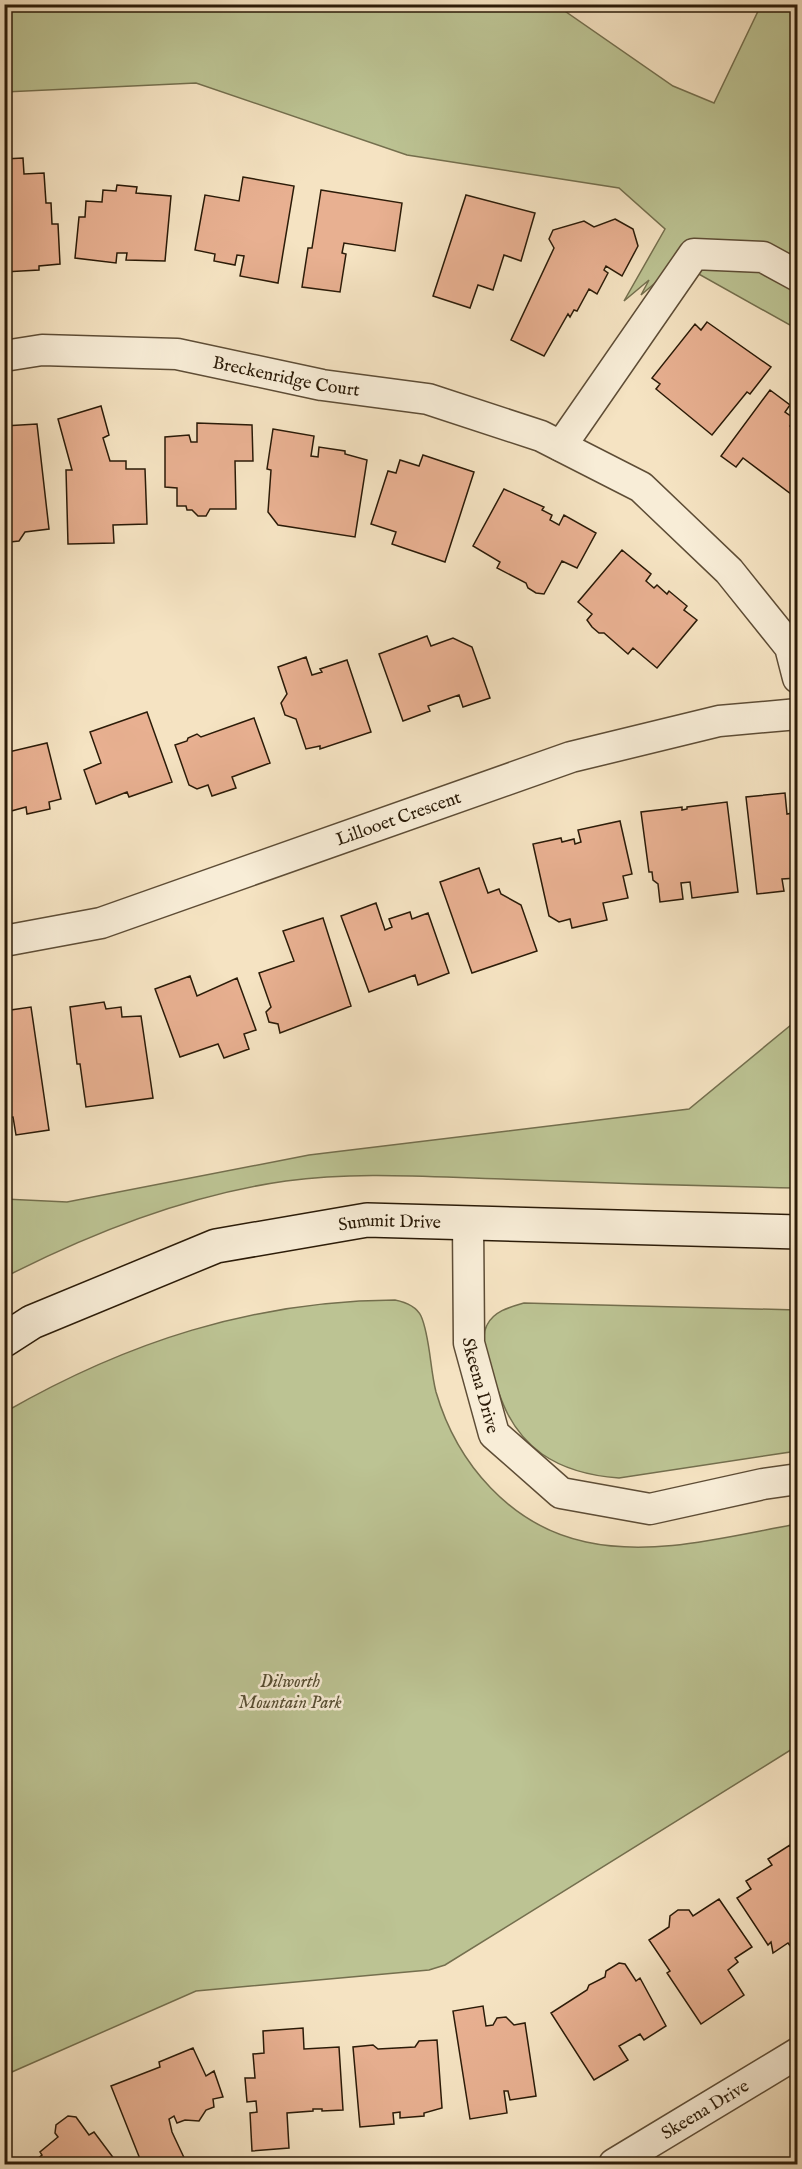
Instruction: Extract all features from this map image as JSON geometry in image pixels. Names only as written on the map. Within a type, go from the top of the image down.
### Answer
[{"type":"street","points":[[561,446],[694,254],[763,257],[798,276]]},
{"type":"street","name":"Breckenridge Court","points":[[4,356],[42,350],[177,354],[322,385],[428,399],[542,436],[641,487],[729,571],[790,647],[798,678]]},
{"type":"street","name":"Lillooet Crescent","points":[[4,941],[101,923],[571,757],[719,721],[798,714]]},
{"type":"street","name":"Summit Drive","points":[[4,1340],[33,1322],[216,1246],[367,1220],[798,1232]]},
{"type":"street","name":"Skeena Drive","points":[[468,1222],[469,1343],[494,1434],[561,1493],[650,1509],[763,1484],[798,1479]]},
{"type":"street","name":"Skeena Drive","points":[[614,2164],[798,2053]]},
{"type":"green space","points":[[4,5],[556,5],[673,86],[714,103],[761,5],[797,5],[797,329],[697,273],[668,272],[641,295],[649,280],[624,301],[665,229],[619,188],[407,155],[196,83],[5,92]]},
{"type":"green space","points":[[797,1020],[797,1188],[394,1176],[340,1176],[286,1181],[249,1187],[141,1217],[72,1245],[5,1277],[5,1199],[67,1202],[309,1155],[689,1109]]},
{"type":"green space","name":"Dilworth Mountain Park","points":[[395,1300],[410,1305],[421,1316],[436,1392],[445,1418],[458,1444],[473,1467],[491,1488],[534,1522],[559,1534],[586,1542],[639,1547],[692,1543],[797,1524],[797,1746],[445,1965],[429,1970],[196,1991],[5,2075],[5,1412],[97,1365],[192,1330],[241,1317],[291,1308],[342,1302]]},
{"type":"green space","points":[[524,1303],[797,1310],[797,1451],[619,1478],[579,1471],[551,1460],[531,1445],[514,1425],[502,1402],[485,1345],[485,1330],[490,1320],[503,1310]]},
{"type":"building","points":[[23,158],[24,174],[44,173],[46,203],[51,203],[52,224],[58,224],[60,264],[39,266],[39,270],[4,272],[4,159]]},
{"type":"building","points":[[243,177],[294,186],[278,283],[240,276],[244,256],[237,255],[235,265],[214,261],[215,254],[195,250],[205,195],[239,201]]},
{"type":"building","points":[[117,185],[137,187],[136,193],[171,196],[165,261],[126,260],[127,253],[117,253],[116,263],[75,258],[79,217],[85,217],[86,201],[102,202],[103,190],[116,191]]},
{"type":"building","points":[[321,190],[402,203],[395,251],[344,243],[342,253],[346,254],[340,292],[302,287],[308,248],[312,248]]},
{"type":"building","points":[[466,195],[535,213],[521,261],[504,255],[493,290],[478,285],[470,308],[433,296]]},
{"type":"building","points":[[615,219],[633,229],[638,246],[622,276],[606,266],[604,270],[608,273],[597,294],[589,289],[577,311],[574,310],[570,317],[568,314],[544,356],[511,340],[554,248],[549,239],[553,230],[584,221],[594,227]]},
{"type":"building","points":[[707,322],[771,367],[750,394],[747,392],[712,435],[656,389],[660,384],[652,378],[695,324],[701,330]]},
{"type":"building","points":[[770,390],[790,405],[785,412],[795,419],[790,426],[798,432],[798,494],[795,497],[743,458],[736,467],[721,456]]},
{"type":"building","points":[[101,406],[109,435],[103,438],[110,461],[126,461],[126,469],[145,469],[147,524],[113,525],[114,543],[68,544],[66,470],[72,470],[58,419]]},
{"type":"building","points":[[197,423],[252,425],[253,461],[235,461],[236,509],[210,509],[206,516],[198,516],[192,510],[187,510],[186,506],[177,506],[177,488],[165,487],[165,437],[189,435],[191,442],[197,442]]},
{"type":"building","points":[[37,424],[49,529],[25,532],[19,541],[10,542],[4,538],[4,426]]},
{"type":"building","points":[[273,429],[314,436],[311,456],[318,457],[319,447],[345,451],[345,454],[367,460],[355,537],[278,525],[268,512],[271,470],[267,469]]},
{"type":"building","points":[[423,455],[474,472],[445,562],[392,544],[396,532],[371,524],[388,471],[396,473],[400,460],[419,466]]},
{"type":"building","points":[[504,489],[544,507],[542,510],[552,515],[550,520],[559,525],[564,515],[596,533],[577,568],[562,561],[544,594],[536,593],[528,588],[526,583],[497,568],[500,562],[473,546]]},
{"type":"building","points":[[622,550],[651,574],[646,581],[654,588],[657,585],[667,594],[669,591],[687,606],[684,610],[697,620],[657,668],[633,648],[628,654],[604,633],[599,633],[587,620],[592,614],[578,602]]},
{"type":"building","points":[[427,636],[431,646],[453,638],[472,647],[490,698],[463,707],[459,695],[428,706],[430,711],[403,721],[379,654]]},
{"type":"building","points":[[306,657],[312,675],[322,672],[320,669],[347,660],[371,732],[320,749],[320,746],[306,749],[296,719],[285,715],[281,703],[287,694],[278,667]]},
{"type":"building","points":[[147,712],[172,782],[129,797],[127,792],[96,804],[84,770],[101,763],[90,732]]},
{"type":"building","points":[[254,718],[270,763],[232,777],[236,788],[212,796],[208,785],[197,789],[189,785],[175,745],[197,734],[201,737]]},
{"type":"building","points":[[47,743],[61,799],[49,802],[50,809],[27,814],[26,807],[4,813],[4,753]]},
{"type":"building","points":[[785,793],[787,814],[798,812],[798,878],[782,879],[784,891],[757,894],[746,797]]},
{"type":"building","points":[[727,802],[738,892],[692,898],[690,882],[681,883],[683,899],[660,902],[658,884],[653,880],[652,872],[649,872],[641,812],[682,807],[682,810],[687,807]]},
{"type":"building","points":[[620,821],[632,874],[623,876],[628,898],[603,903],[607,920],[572,928],[570,919],[559,922],[549,916],[533,844],[561,838],[562,842],[574,839],[575,844],[581,842],[578,830]]},
{"type":"building","points":[[479,868],[488,893],[499,889],[501,894],[521,905],[537,951],[472,973],[440,882]]},
{"type":"building","points":[[376,903],[385,930],[392,927],[389,919],[410,912],[412,919],[428,913],[449,973],[418,985],[415,975],[369,992],[341,916]]},
{"type":"building","points":[[323,918],[351,1006],[280,1033],[278,1024],[269,1022],[266,1012],[271,1007],[259,973],[294,961],[283,931]]},
{"type":"building","points":[[190,976],[197,996],[237,978],[256,1030],[244,1034],[249,1049],[224,1058],[218,1044],[180,1057],[155,989]]},
{"type":"building","points":[[104,1002],[106,1009],[121,1007],[122,1017],[141,1016],[153,1098],[86,1107],[80,1064],[77,1064],[70,1007]]},
{"type":"building","points":[[31,1007],[49,1130],[16,1135],[13,1117],[4,1118],[4,1011]]},
{"type":"building","points":[[790,1845],[798,1854],[798,1943],[791,1947],[788,1943],[773,1953],[771,1942],[768,1945],[737,1898],[751,1889],[746,1881],[772,1865],[768,1859]]},
{"type":"building","points":[[719,1899],[752,1947],[735,1958],[738,1962],[728,1970],[744,1995],[701,2024],[667,1973],[670,1971],[649,1940],[669,1927],[670,1916],[678,1910],[689,1910],[693,1916]]},
{"type":"building","points":[[619,1963],[625,1964],[636,1981],[640,1978],[666,2026],[644,2040],[640,2034],[619,2046],[628,2060],[594,2080],[551,2013],[587,1990],[589,1985],[605,1977],[606,1971]]},
{"type":"building","points":[[483,2006],[486,2026],[493,2025],[497,2018],[506,2017],[514,2025],[525,2023],[536,2096],[510,2100],[508,2091],[504,2091],[507,2113],[470,2119],[453,2011]]},
{"type":"building","points":[[303,2028],[304,2049],[339,2047],[343,2110],[313,2109],[313,2111],[287,2113],[289,2148],[252,2151],[250,2113],[257,2112],[256,2101],[247,2102],[245,2078],[255,2078],[253,2054],[264,2053],[263,2031]]},
{"type":"building","points":[[437,2040],[442,2108],[424,2113],[424,2116],[400,2118],[400,2112],[393,2113],[394,2124],[360,2127],[353,2047],[373,2045],[378,2049],[415,2047],[419,2041]]},
{"type":"building","points":[[193,2048],[206,2076],[214,2071],[223,2097],[213,2099],[214,2107],[206,2110],[199,2121],[185,2120],[177,2123],[174,2116],[169,2119],[172,2132],[187,2164],[142,2164],[111,2086],[160,2067],[159,2062]]},
{"type":"building","points":[[68,2116],[76,2117],[89,2135],[94,2132],[118,2164],[31,2164],[42,2155],[40,2152],[58,2137],[55,2133],[56,2125]]}]
